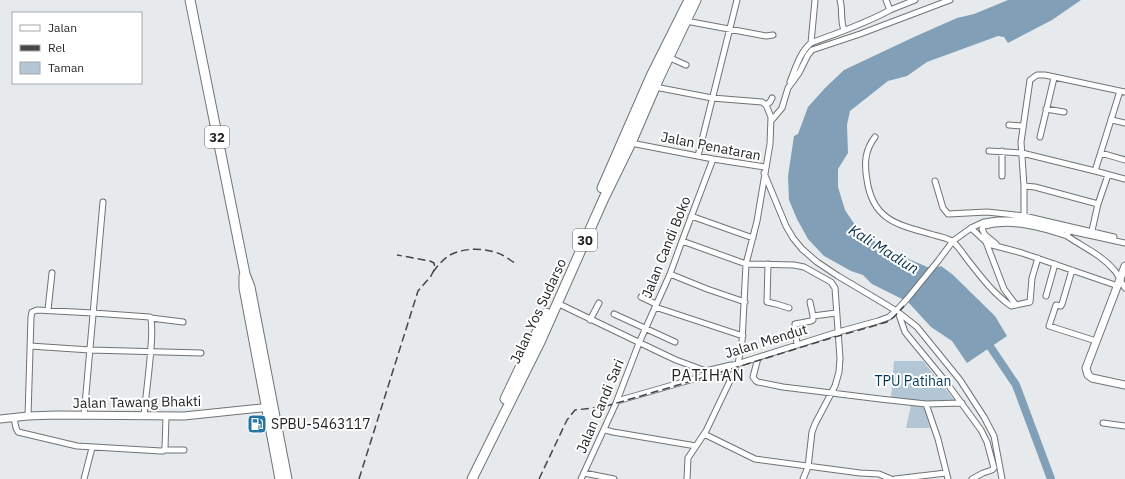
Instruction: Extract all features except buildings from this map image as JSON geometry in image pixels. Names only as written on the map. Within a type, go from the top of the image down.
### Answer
[{"type":"highway","name":"32","points":[[190,0],[244,274],[250,287],[270,407],[280,479]]},
{"type":"highway","name":"Jalan Yos Sudarso","points":[[472,479],[541,340],[602,197],[651,76],[689,0]]},
{"type":"highway","name":"Jalan Yos Sudarso","points":[[465,479],[535,338],[602,197],[631,143],[668,57],[696,0]]},
{"type":"highway","name":"32","points":[[270,407],[287,479]]},
{"type":"street","points":[[698,156],[737,0]]},
{"type":"street","points":[[811,43],[815,0]]},
{"type":"street","points":[[840,0],[842,26],[844,30]]},
{"type":"street","points":[[886,0],[890,10]]},
{"type":"street","points":[[915,0],[863,23],[811,43],[806,47],[794,69],[782,108],[774,118],[765,170],[786,226],[802,249],[817,262],[897,311],[917,327],[960,380],[984,417],[994,436],[1002,479]]},
{"type":"street","points":[[788,88],[799,73],[812,50],[950,0]]},
{"type":"street","points":[[686,21],[766,36],[773,35]]},
{"type":"street","points":[[668,57],[686,65]]},
{"type":"street","points":[[1024,216],[1024,186],[1021,142],[1022,126],[1030,80],[1037,75],[1045,75],[1123,91],[1095,171]]},
{"type":"street","points":[[1040,137],[1054,78]]},
{"type":"street","points":[[655,87],[712,98],[762,102],[766,105],[774,118]]},
{"type":"street","points":[[766,105],[772,98]]},
{"type":"street","points":[[1046,108],[1064,112]]},
{"type":"street","points":[[1112,120],[1125,123]]},
{"type":"street","points":[[1009,125],[1022,126]]},
{"type":"street","points":[[875,136],[866,152],[865,169],[870,194],[881,214],[895,223],[953,241],[987,285],[1011,306],[1031,302],[1032,278],[1038,258]]},
{"type":"street","name":"Jalan Penataran","points":[[631,143],[765,170],[757,221],[746,264],[743,336],[736,365],[704,434],[688,460],[687,479]]},
{"type":"street","points":[[989,151],[1022,153],[1125,179]]},
{"type":"street","points":[[1002,151],[1002,176]]},
{"type":"street","points":[[1101,153],[1125,160]]},
{"type":"street","name":"Jalan Candi Boko","points":[[639,343],[670,274],[713,159]]},
{"type":"street","points":[[1091,234],[1098,204],[1108,175]]},
{"type":"street","points":[[935,181],[943,208],[948,214],[987,212],[1024,216],[1091,234],[1125,241]]},
{"type":"street","points":[[1024,186],[1035,187],[1098,204]]},
{"type":"street","points":[[84,416],[103,202]]},
{"type":"street","points":[[691,216],[752,238]]},
{"type":"street","name":"Jalan Mendut","points":[[617,401],[888,317],[897,311],[953,241],[971,228],[984,222],[1020,220],[1068,233]]},
{"type":"street","points":[[1001,247],[985,235],[982,231],[982,227],[997,223],[1022,224],[1068,233],[1091,234]]},
{"type":"street","points":[[971,228],[986,242],[1121,285]]},
{"type":"street","points":[[1068,233],[1102,258],[1116,272],[1121,285]]},
{"type":"street","points":[[682,241],[746,264],[794,265],[804,267],[831,282],[835,288],[840,358],[839,372],[835,386],[814,428],[808,467],[803,479]]},
{"type":"street","points":[[986,242],[1004,289],[1016,305]]},
{"type":"street","points":[[768,264],[767,302],[788,308]]},
{"type":"street","points":[[1046,296],[1055,264]]},
{"type":"street","points":[[1125,266],[1121,285],[1086,364],[1088,375],[1092,378],[1125,385]]},
{"type":"street","points":[[1072,270],[1062,304],[1061,306],[1056,305],[1049,326],[1096,341]]},
{"type":"street","points":[[48,310],[52,273]]},
{"type":"street","points":[[670,274],[745,302]]},
{"type":"street","points":[[641,297],[655,305],[743,336]]},
{"type":"street","points":[[798,345],[795,324],[811,321],[813,316],[810,302]]},
{"type":"street","points":[[557,303],[590,320],[706,373]]},
{"type":"street","points":[[590,320],[599,303]]},
{"type":"street","points":[[28,416],[32,313],[37,310],[93,312],[145,316],[182,322]]},
{"type":"street","points":[[897,311],[909,337],[982,430],[994,468],[972,479]]},
{"type":"street","points":[[813,316],[836,313]]},
{"type":"street","points":[[614,314],[675,342]]},
{"type":"street","points":[[144,416],[150,352],[151,318]]},
{"type":"street","name":"Jalan Candi Sari","points":[[581,479],[605,430],[639,343]]},
{"type":"street","points":[[30,346],[90,350],[201,353]]},
{"type":"street","points":[[758,358],[753,377],[756,381],[783,387],[926,404],[962,403]]},
{"type":"street","points":[[926,404],[938,439],[948,479]]},
{"type":"street","name":"Jalan Tawang Bhakti","points":[[0,419],[28,416],[166,417],[212,414],[270,407]]},
{"type":"street","points":[[165,450],[166,417]]},
{"type":"street","points":[[14,418],[16,428],[20,432],[69,445],[92,448],[161,451],[184,450]]},
{"type":"street","points":[[1103,423],[1125,426]]},
{"type":"street","points":[[605,430],[696,446]]},
{"type":"street","points":[[704,434],[751,458],[860,476],[879,474],[891,479]]},
{"type":"street","points":[[84,479],[92,448]]},
{"type":"street","points":[[895,479],[946,473]]},
{"type":"street","points":[[584,474],[614,479]]},
{"type":"green space","name":"TPU Patihan","points":[[894,361],[923,361],[956,402],[934,404],[891,398]]},
{"type":"green space","name":"TPU Patihan","points":[[911,405],[924,406],[930,428],[906,428]]},
{"type":"water","points":[[1008,0],[1081,0],[1052,20],[1008,43],[1004,37],[998,36],[927,62],[907,76],[888,81],[850,111],[847,125],[848,153],[838,169],[838,187],[845,210],[855,225],[874,241],[904,257],[932,269],[941,266],[952,274],[995,316],[1007,336],[967,363],[952,341],[931,327],[908,302],[872,284],[863,275],[851,271],[824,256],[808,239],[797,219],[789,200],[788,176],[794,136],[798,134],[808,107],[844,70],[957,18],[974,14]]},
{"type":"waterway","name":"Kali Madiun","points":[[985,339],[1016,385],[1051,479]]},
{"type":"railway","points":[[433,272],[441,262],[449,256],[471,249],[499,253],[515,263]]},
{"type":"railway","points":[[359,479],[418,291],[431,276],[435,268],[434,263],[430,261],[397,255]]},
{"type":"railway","points":[[539,479],[567,420],[575,410],[603,407],[887,322],[904,306]]},
{"type":"place","name":"SPBU-5463117","points":[[257,424]]},
{"type":"district","name":"PATIHAN","points":[[708,375]]}]
